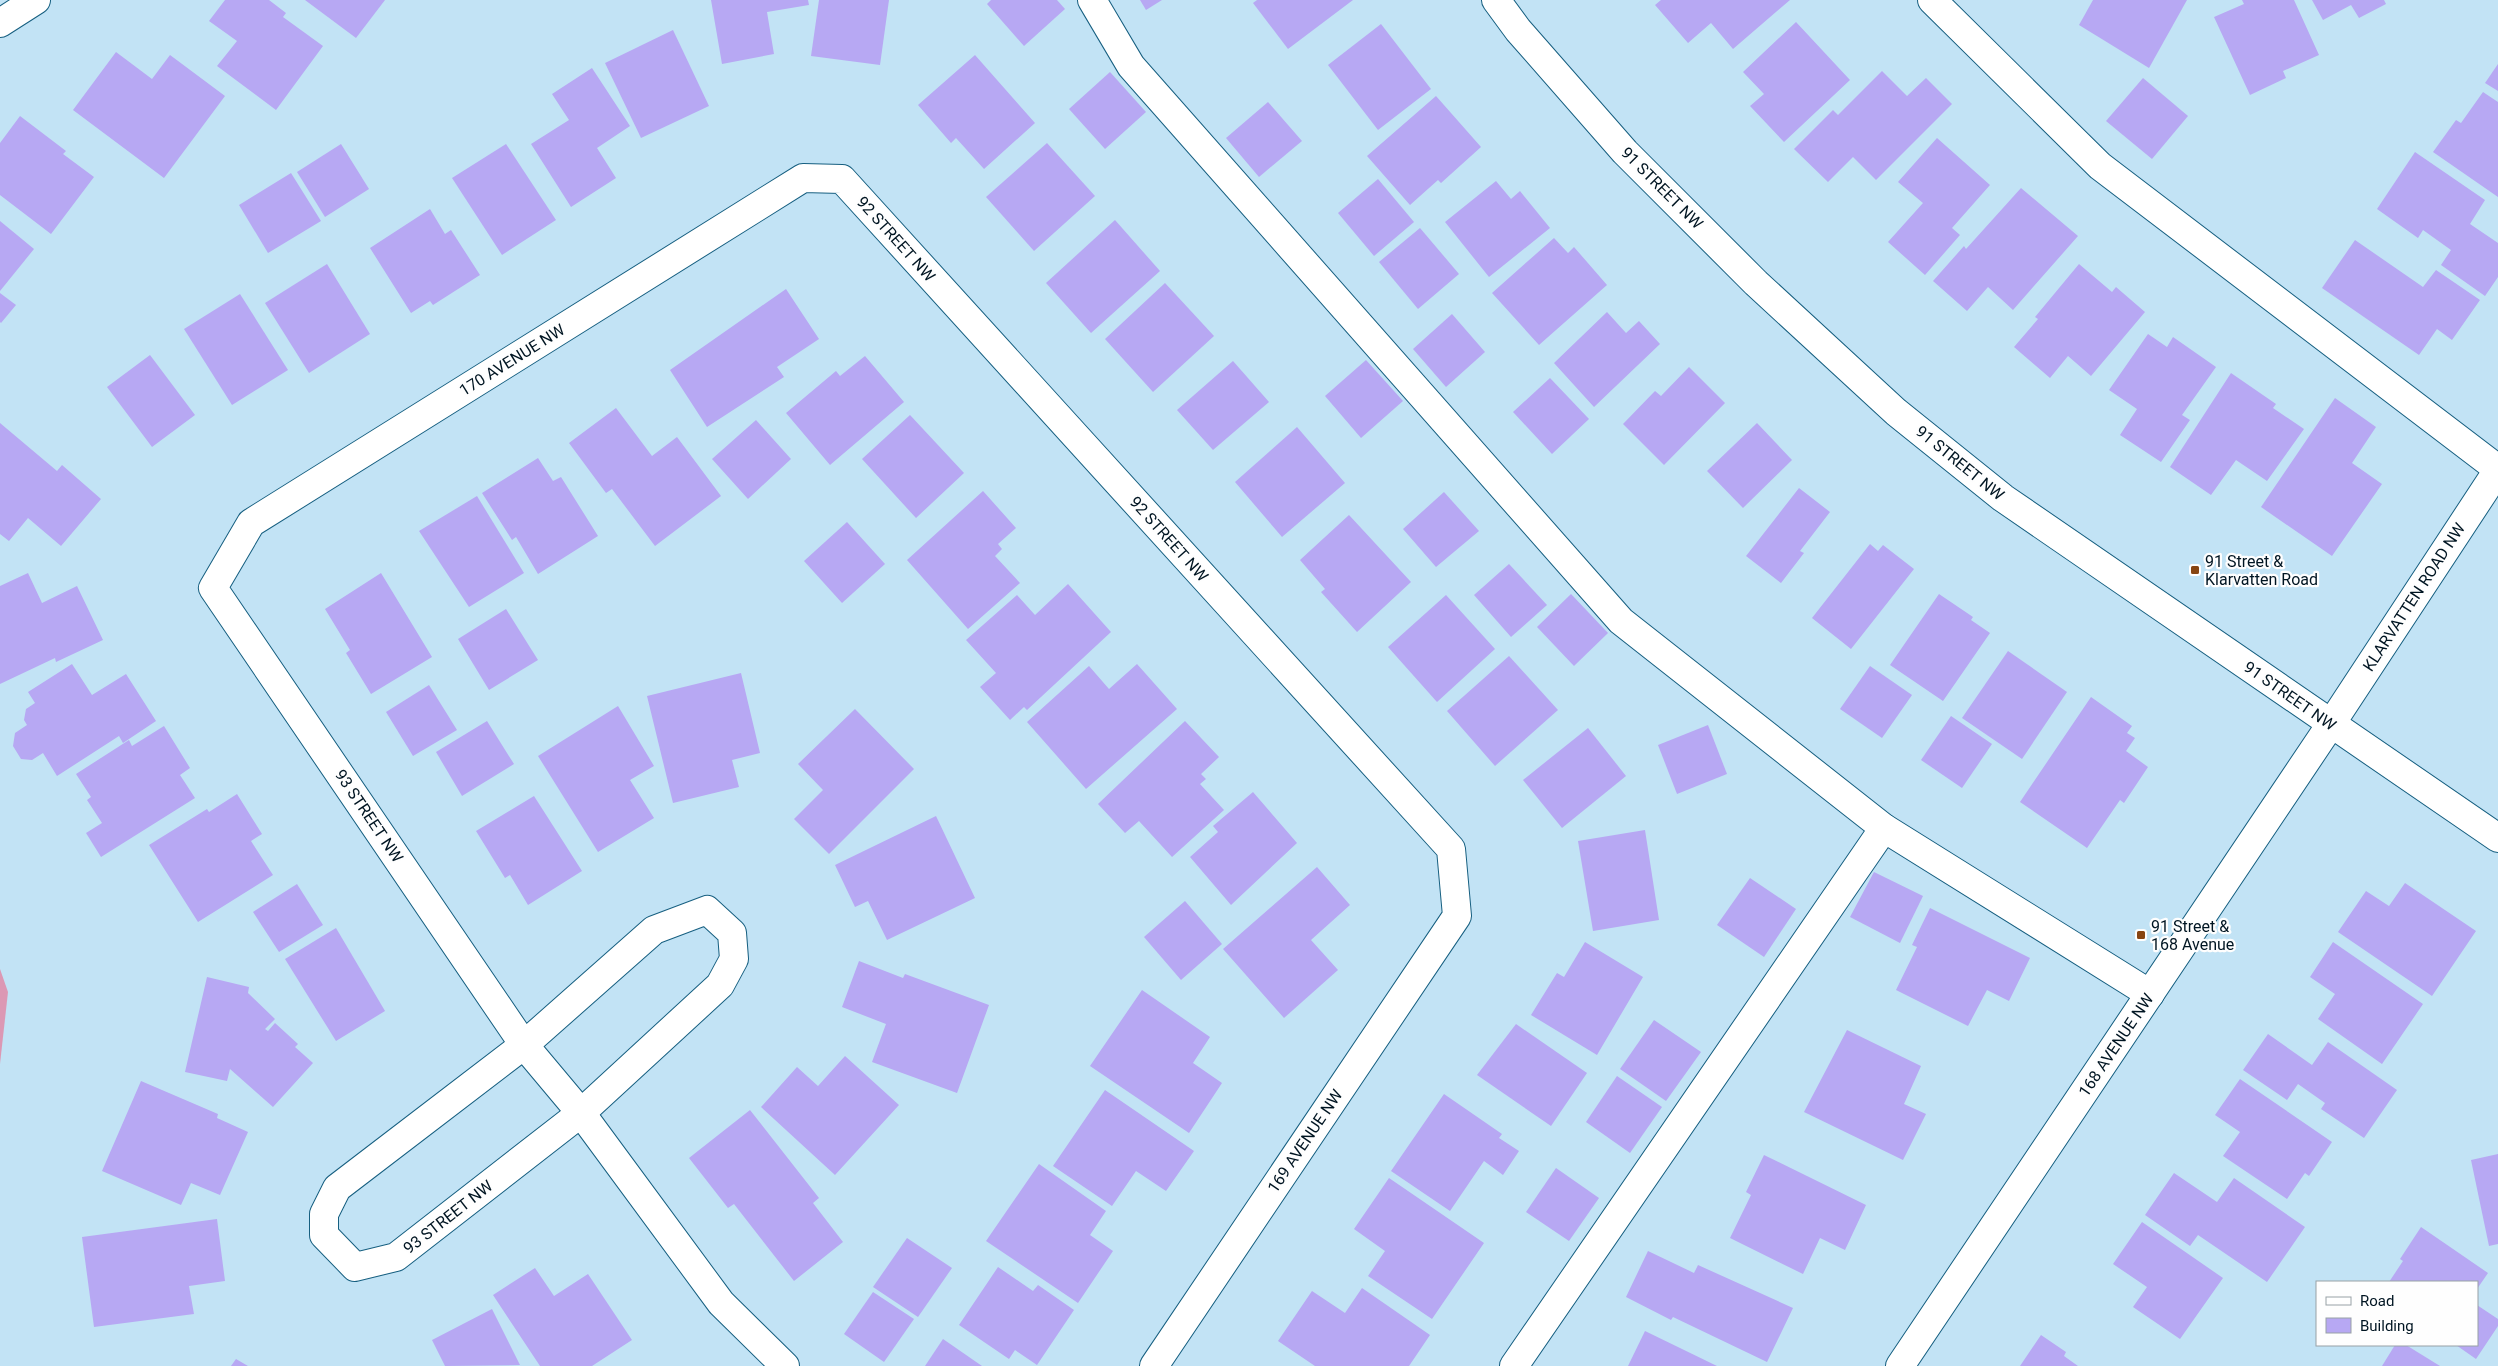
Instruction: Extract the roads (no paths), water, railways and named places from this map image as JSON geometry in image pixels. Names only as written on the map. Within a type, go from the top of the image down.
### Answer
[{"type":"street","points":[[0,23],[36,0]]},
{"type":"street","points":[[1092,0],[1131,66],[1621,621],[1884,828],[2150,994]]},
{"type":"street","name":"91 STREET NW","points":[[1496,0],[1518,30],[1625,152],[1756,283],[1896,412],[2003,498],[2498,838]]},
{"type":"street","points":[[1932,0],[2100,166],[2498,469]]},
{"type":"street","name":"170 AVENUE NW","points":[[213,588],[251,523],[803,178],[842,179]]},
{"type":"street","name":"92 STREET NW","points":[[842,179],[1451,849],[1456,916]]},
{"type":"street","name":"KLARVATTEN ROAD NW","points":[[2331,724],[2498,469]]},
{"type":"street","name":"93 STREET NW","points":[[213,588],[524,1044],[580,1113],[721,1303],[785,1366]]},
{"type":"street","name":"168 AVENUE NW","points":[[1900,1366],[2331,724]]},
{"type":"street","points":[[1514,1366],[1884,828]]},
{"type":"street","name":"93 STREET NW","points":[[707,910],[732,932],[734,959],[720,985],[580,1113],[396,1257],[354,1267],[324,1235],[324,1214],[337,1188],[524,1044],[654,930],[707,910]]},
{"type":"street","name":"169 AVENUE NW","points":[[1154,1366],[1456,916]]},
{"type":"place","name":"91 Street & Klarvatten Road","points":[[2195,570]]},
{"type":"place","name":"91 Street & 168 Avenue","points":[[2141,935]]}]
